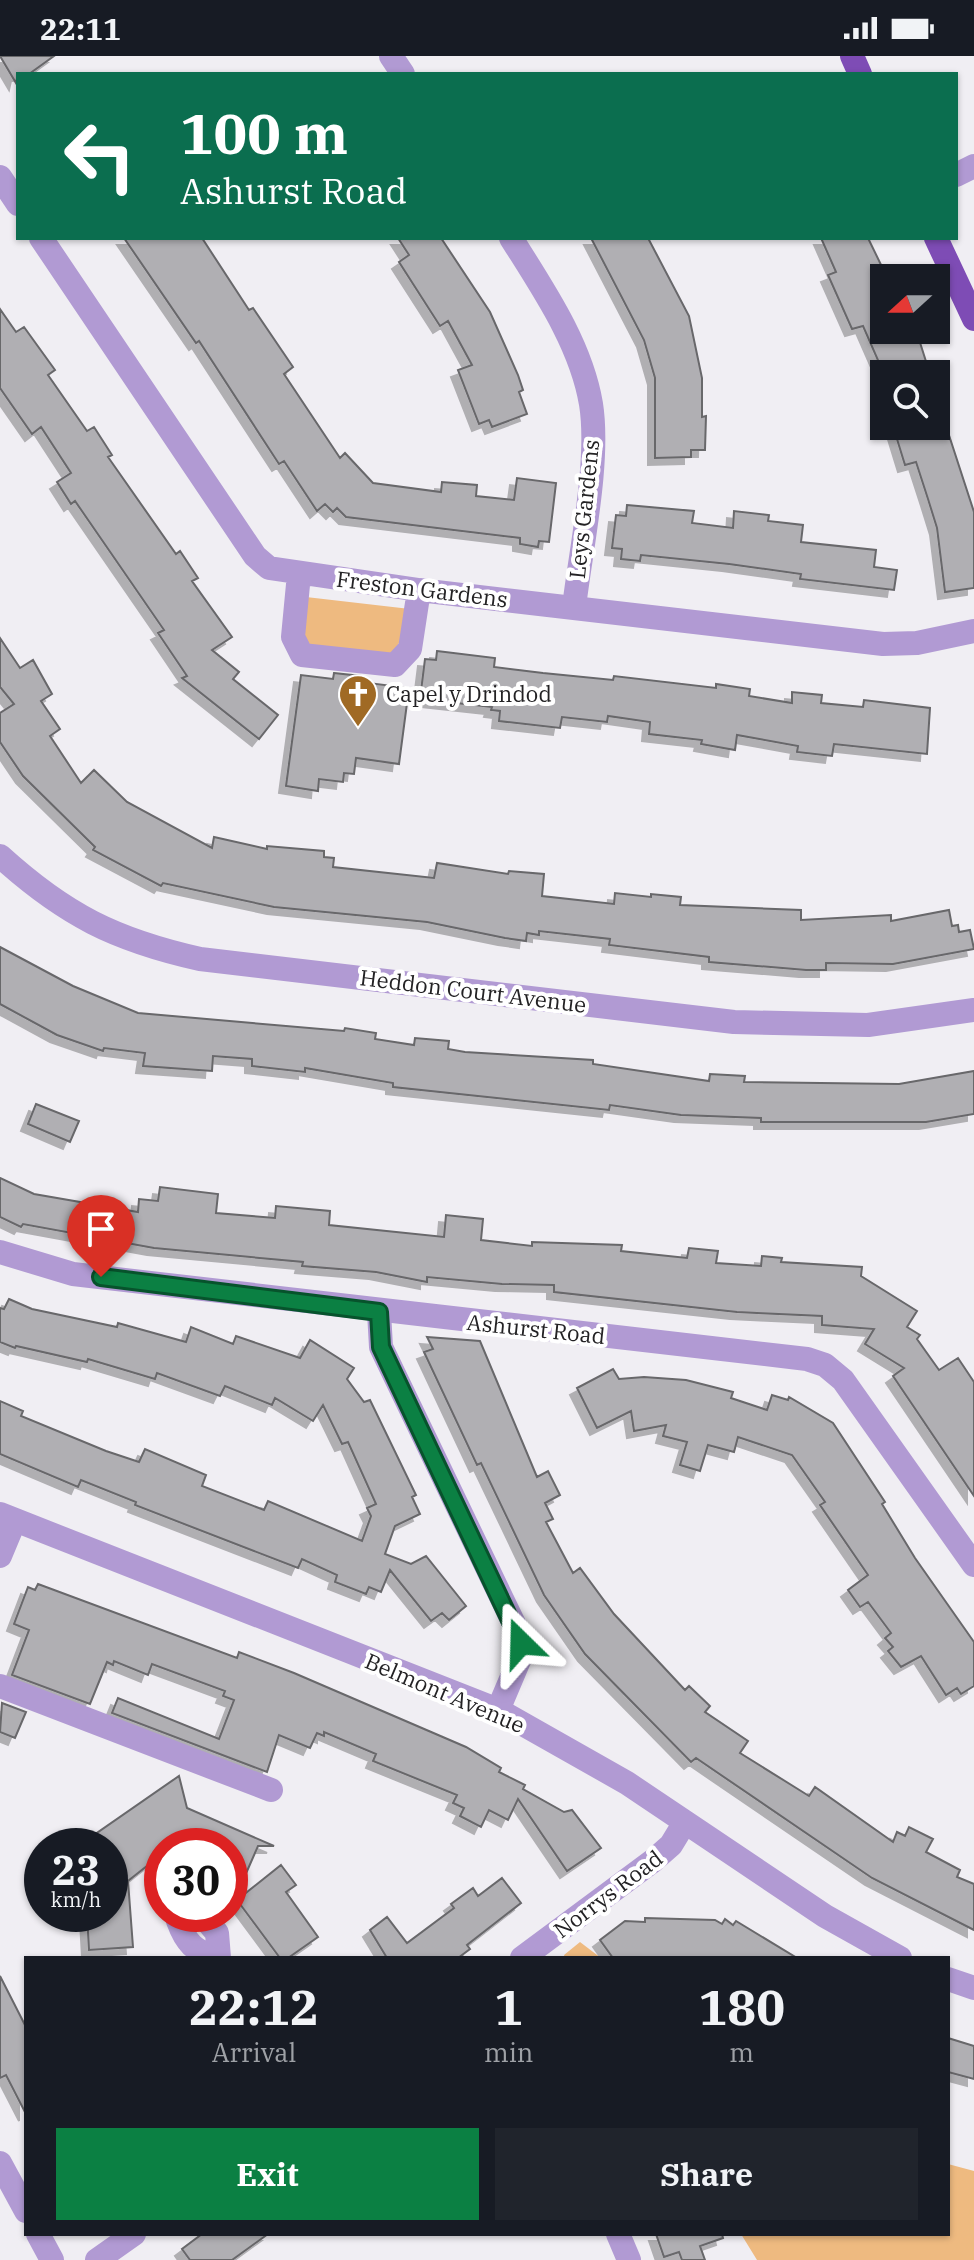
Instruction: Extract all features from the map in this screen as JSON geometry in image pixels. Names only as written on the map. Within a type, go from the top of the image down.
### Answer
[{"type":"main road","points":[[937,240],[974,319]]},
{"type":"street","points":[[0,177],[16,201]]},
{"type":"street","name":"Freston Gardens","points":[[42,240],[255,556],[269,568],[419,590],[883,644],[917,643],[974,631]]},
{"type":"street","name":"Leys Gardens","points":[[512,240],[564,327],[583,371],[591,406],[593,446],[574,607]]},
{"type":"street","points":[[299,574],[293,637],[302,655],[395,665],[410,649],[419,590]]},
{"type":"street","name":"Heddon Court Avenue","points":[[0,856],[32,885],[87,920],[141,945],[200,959],[734,1022],[868,1025],[974,1010]]},
{"type":"street","name":"Ashurst Road","points":[[0,1252],[73,1274],[379,1312],[807,1359],[825,1365],[843,1380],[974,1565]]},
{"type":"street","points":[[379,1312],[381,1347],[516,1628],[520,1658],[498,1710]]},
{"type":"street","points":[[0,1556],[7,1517]]},
{"type":"street","name":"Belmont Avenue","points":[[7,1517],[498,1710],[627,1783],[825,1916],[896,1956]]},
{"type":"street","points":[[0,1686],[271,1790]]},
{"type":"street","name":"Norrys Road","points":[[525,1956],[654,1860],[671,1845],[685,1822]]},
{"type":"street","points":[[182,1932],[196,1952],[211,1956]]},
{"type":"street","points":[[216,1932],[218,1956]]},
{"type":"street","points":[[950,1980],[974,1988]]},
{"type":"street","points":[[0,2163],[24,2207]]},
{"type":"street","points":[[39,2236],[52,2260]]},
{"type":"street","points":[[97,2260],[131,2236]]},
{"type":"shaded area","points":[[306,597],[410,609],[398,645],[381,661],[301,642]]},
{"type":"shaded area","points":[[580,1942],[598,1956],[564,1956]]},
{"type":"shaded area","points":[[950,2165],[974,2171],[974,2260],[757,2260],[742,2236],[950,2236]]},
{"type":"building","points":[[0,56],[54,56],[32,72],[16,72],[16,83]]},
{"type":"building","points":[[125,240],[203,240],[249,310],[253,308],[293,367],[284,374],[340,458],[345,453],[373,483],[441,492],[442,482],[477,485],[476,496],[514,500],[517,478],[556,483],[549,542],[539,541],[538,547],[520,544],[520,538],[346,517],[337,508],[333,512],[325,504],[317,511],[284,461],[279,464],[199,341],[196,343]]},
{"type":"building","points":[[399,240],[442,240],[490,312],[518,375],[523,390],[519,392],[527,414],[492,427],[489,420],[479,424],[458,370],[472,365],[448,321],[440,326],[399,262],[409,255]]},
{"type":"building","points":[[592,240],[649,240],[689,316],[702,378],[702,417],[706,416],[705,450],[691,450],[691,457],[655,458],[655,378],[644,340]]},
{"type":"building","points":[[822,240],[869,240],[881,264],[870,264],[870,342],[863,326],[852,329],[828,275],[836,272]]},
{"type":"building","points":[[0,309],[16,332],[24,327],[55,370],[48,375],[87,431],[94,427],[112,455],[108,457],[176,554],[180,551],[198,578],[192,581],[232,637],[212,650],[239,672],[233,679],[278,715],[259,739],[182,678],[187,676],[158,633],[164,630],[75,501],[71,504],[57,482],[71,473],[41,427],[32,434],[0,388]]},
{"type":"building","points":[[871,344],[920,344],[926,360],[878,360]]},
{"type":"building","points":[[950,438],[974,512],[974,588],[945,592],[937,528],[928,499],[916,462],[905,465],[897,440]]},
{"type":"building","points":[[627,505],[694,511],[692,523],[733,528],[734,511],[769,515],[768,521],[803,525],[801,542],[876,550],[874,567],[897,570],[894,590],[800,579],[801,574],[729,564],[641,555],[640,561],[621,559],[622,549],[612,548],[616,515],[626,516]]},
{"type":"building","points":[[0,638],[20,668],[33,660],[52,694],[41,701],[60,729],[50,736],[81,783],[94,770],[127,802],[212,848],[214,837],[267,849],[267,846],[324,851],[324,857],[334,858],[333,867],[434,878],[437,863],[508,874],[509,871],[544,874],[542,896],[614,904],[615,893],[651,897],[651,894],[681,897],[680,905],[801,910],[801,920],[891,915],[891,921],[949,910],[952,926],[958,925],[959,932],[970,930],[974,949],[893,964],[826,963],[826,970],[806,970],[709,962],[709,957],[609,945],[610,939],[539,931],[539,935],[527,933],[526,941],[427,922],[274,907],[163,883],[161,886],[93,850],[95,847],[23,776],[0,742],[0,713],[14,704],[0,687]]},
{"type":"building","points":[[437,651],[495,658],[494,667],[543,673],[613,680],[614,676],[716,688],[716,684],[750,689],[749,696],[792,703],[792,692],[822,695],[821,703],[863,707],[864,700],[930,708],[927,754],[834,744],[832,756],[797,752],[798,746],[737,735],[735,750],[701,744],[702,740],[649,734],[650,722],[608,716],[607,722],[562,717],[560,728],[499,721],[500,711],[491,710],[492,707],[420,699],[425,659],[436,660]]},
{"type":"building","name":"Capel y Drindod","points":[[334,673],[361,676],[360,682],[409,688],[399,764],[356,758],[354,774],[344,773],[343,782],[319,779],[318,791],[286,786],[301,675],[333,679]]},
{"type":"building","points":[[0,947],[73,986],[138,1013],[344,1031],[345,1028],[376,1033],[375,1039],[414,1045],[415,1038],[449,1041],[448,1049],[465,1052],[593,1060],[593,1064],[709,1081],[710,1074],[745,1076],[744,1082],[899,1084],[974,1071],[974,1114],[926,1122],[761,1122],[761,1118],[681,1115],[610,1105],[609,1110],[393,1087],[393,1083],[305,1068],[305,1072],[252,1066],[252,1059],[213,1056],[212,1071],[143,1066],[145,1053],[104,1048],[103,1051],[57,1035],[0,1004]]},
{"type":"building","points":[[36,1104],[79,1121],[70,1142],[28,1124]]},
{"type":"building","points":[[0,1178],[34,1194],[138,1212],[139,1199],[158,1201],[160,1187],[218,1194],[216,1213],[275,1218],[276,1206],[330,1211],[329,1225],[444,1237],[446,1215],[483,1219],[481,1240],[532,1246],[532,1242],[622,1245],[621,1251],[687,1258],[689,1248],[718,1251],[716,1263],[761,1266],[762,1256],[782,1258],[781,1262],[862,1267],[861,1276],[917,1311],[907,1327],[920,1335],[917,1339],[939,1370],[958,1358],[974,1382],[974,1496],[893,1376],[904,1368],[865,1344],[874,1329],[822,1325],[822,1316],[737,1312],[554,1292],[554,1285],[427,1277],[427,1282],[376,1272],[302,1266],[303,1262],[154,1248],[23,1224],[21,1227],[0,1217]]},
{"type":"building","points":[[9,1299],[32,1309],[117,1327],[118,1323],[186,1342],[191,1327],[233,1344],[236,1336],[300,1358],[310,1340],[354,1368],[347,1379],[364,1402],[370,1400],[416,1495],[412,1497],[420,1514],[395,1526],[385,1554],[411,1564],[426,1556],[466,1606],[449,1620],[442,1613],[431,1621],[390,1570],[381,1592],[369,1587],[366,1594],[335,1582],[337,1575],[302,1559],[298,1568],[135,1505],[136,1502],[81,1480],[78,1487],[0,1454],[0,1401],[23,1411],[21,1416],[106,1451],[139,1462],[145,1449],[206,1475],[202,1486],[264,1510],[268,1501],[362,1541],[371,1516],[367,1508],[376,1504],[348,1442],[342,1444],[323,1405],[313,1421],[275,1398],[272,1405],[225,1386],[220,1396],[157,1373],[155,1379],[88,1359],[87,1362],[15,1348],[0,1342],[0,1308],[4,1309]]},
{"type":"building","points":[[427,1337],[480,1341],[537,1477],[548,1471],[560,1495],[545,1503],[553,1519],[546,1522],[573,1573],[580,1568],[614,1614],[685,1690],[689,1686],[710,1706],[705,1712],[748,1741],[740,1753],[809,1796],[815,1787],[893,1842],[897,1832],[905,1836],[909,1827],[933,1839],[926,1852],[960,1870],[957,1877],[974,1884],[974,1930],[872,1878],[696,1758],[691,1762],[585,1654],[544,1595],[481,1463],[477,1465],[424,1352],[433,1349]]},
{"type":"building","points":[[613,1369],[619,1379],[686,1380],[733,1392],[731,1398],[767,1410],[772,1395],[788,1400],[789,1397],[833,1423],[885,1502],[882,1504],[915,1558],[974,1642],[974,1686],[961,1694],[957,1688],[946,1695],[921,1656],[901,1667],[888,1651],[893,1647],[885,1638],[891,1633],[868,1602],[860,1607],[848,1590],[868,1575],[820,1505],[825,1502],[792,1455],[738,1437],[734,1452],[708,1445],[700,1471],[680,1465],[687,1442],[663,1436],[666,1425],[634,1431],[631,1411],[597,1428],[577,1388]]},
{"type":"building","points":[[38,1584],[237,1658],[239,1652],[466,1747],[501,1768],[499,1772],[525,1785],[523,1789],[564,1812],[572,1810],[601,1848],[567,1871],[518,1799],[508,1820],[489,1810],[481,1827],[460,1816],[464,1808],[453,1803],[457,1795],[373,1761],[376,1754],[324,1732],[324,1736],[317,1733],[310,1748],[279,1735],[267,1772],[112,1713],[118,1698],[219,1739],[234,1700],[223,1696],[225,1691],[152,1664],[148,1675],[114,1661],[113,1665],[107,1662],[90,1704],[12,1675],[29,1630],[14,1624],[28,1587],[35,1590]]},
{"type":"building","points":[[2,1703],[26,1712],[15,1738],[0,1732]]},
{"type":"building","points":[[179,1776],[187,1808],[233,1828],[144,1828],[144,1868],[128,1881],[128,1828],[104,1828]]},
{"type":"building","points":[[248,1835],[274,1846],[258,1846],[248,1869]]},
{"type":"building","points":[[281,1865],[296,1885],[286,1892],[318,1937],[291,1956],[279,1956],[248,1915],[248,1891]]},
{"type":"building","points":[[502,1878],[521,1903],[467,1945],[470,1949],[461,1956],[386,1956],[370,1930],[387,1917],[407,1943],[454,1908],[451,1904],[473,1888],[478,1896]]},
{"type":"building","points":[[128,1881],[133,1947],[89,1950],[88,1932],[128,1932]]},
{"type":"building","points":[[645,1918],[715,1920],[722,1924],[725,1919],[733,1925],[736,1921],[794,1956],[612,1956],[600,1940],[625,1921],[645,1922]]},
{"type":"building","points":[[0,1976],[24,2023],[24,2110],[6,2075],[0,2078]]},
{"type":"building","points":[[950,2039],[974,2046],[974,2079],[950,2073]]},
{"type":"building","points":[[199,2236],[265,2236],[232,2260],[190,2260],[182,2249]]},
{"type":"building","points":[[657,2236],[722,2236],[700,2246],[705,2260],[682,2260],[679,2252],[664,2257]]},
{"type":"place","name":"Capel y Drindod","points":[[358,728]]},
{"type":"route","points":[[101,1277],[379,1312],[381,1347],[521,1643]]}]
